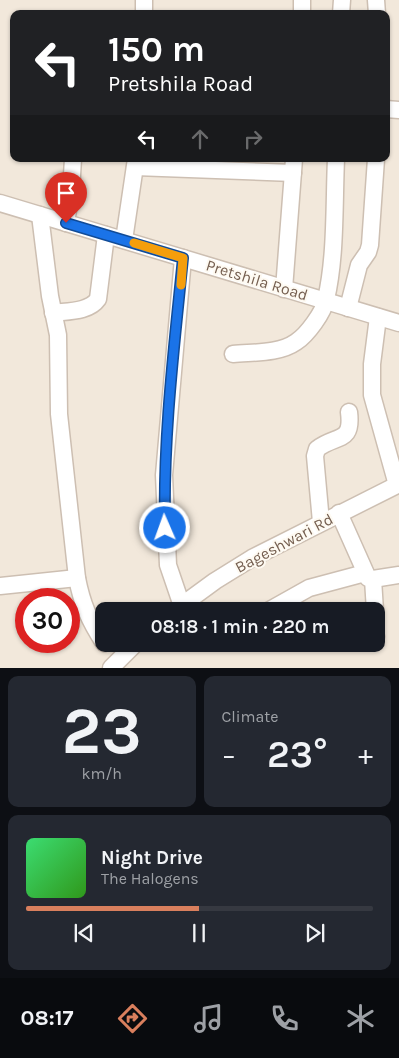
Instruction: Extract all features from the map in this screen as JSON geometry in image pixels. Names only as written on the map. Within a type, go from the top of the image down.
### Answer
[{"type":"street","points":[[66,223],[73,162]]},
{"type":"street","points":[[233,354],[275,350],[295,343],[310,328],[326,301],[331,262],[336,162]]},
{"type":"street","points":[[348,308],[359,265],[368,252],[370,245],[376,162]]},
{"type":"street","points":[[124,240],[136,163],[294,166],[284,289]]},
{"type":"street","name":"Pretshila Road","points":[[0,203],[399,323]]},
{"type":"street","points":[[40,215],[53,313],[58,335],[59,414],[77,578],[82,605],[95,630]]},
{"type":"street","points":[[53,313],[87,308],[94,305],[98,299],[106,235]]},
{"type":"street","points":[[177,602],[168,565],[164,476],[183,258]]},
{"type":"street","points":[[378,317],[372,364],[372,395],[398,484]]},
{"type":"street","points":[[321,522],[315,456],[317,449],[343,437],[349,432],[349,412]]},
{"type":"street","name":"Bageshwari Rd","points":[[187,602],[252,558],[398,484]]},
{"type":"street","points":[[339,513],[369,576],[373,602]]},
{"type":"street","points":[[284,602],[309,588],[369,576],[399,576]]},
{"type":"street","points":[[0,586],[77,578]]},
{"type":"street","points":[[108,652],[114,665],[127,652]]},
{"type":"shaded area","points":[[0,0],[399,0],[399,668],[0,668]]},
{"type":"slow traffic","points":[[134,243],[183,258],[181,285]]},
{"type":"route","points":[[66,223],[183,258],[168,415],[164,476],[165,528]]}]
